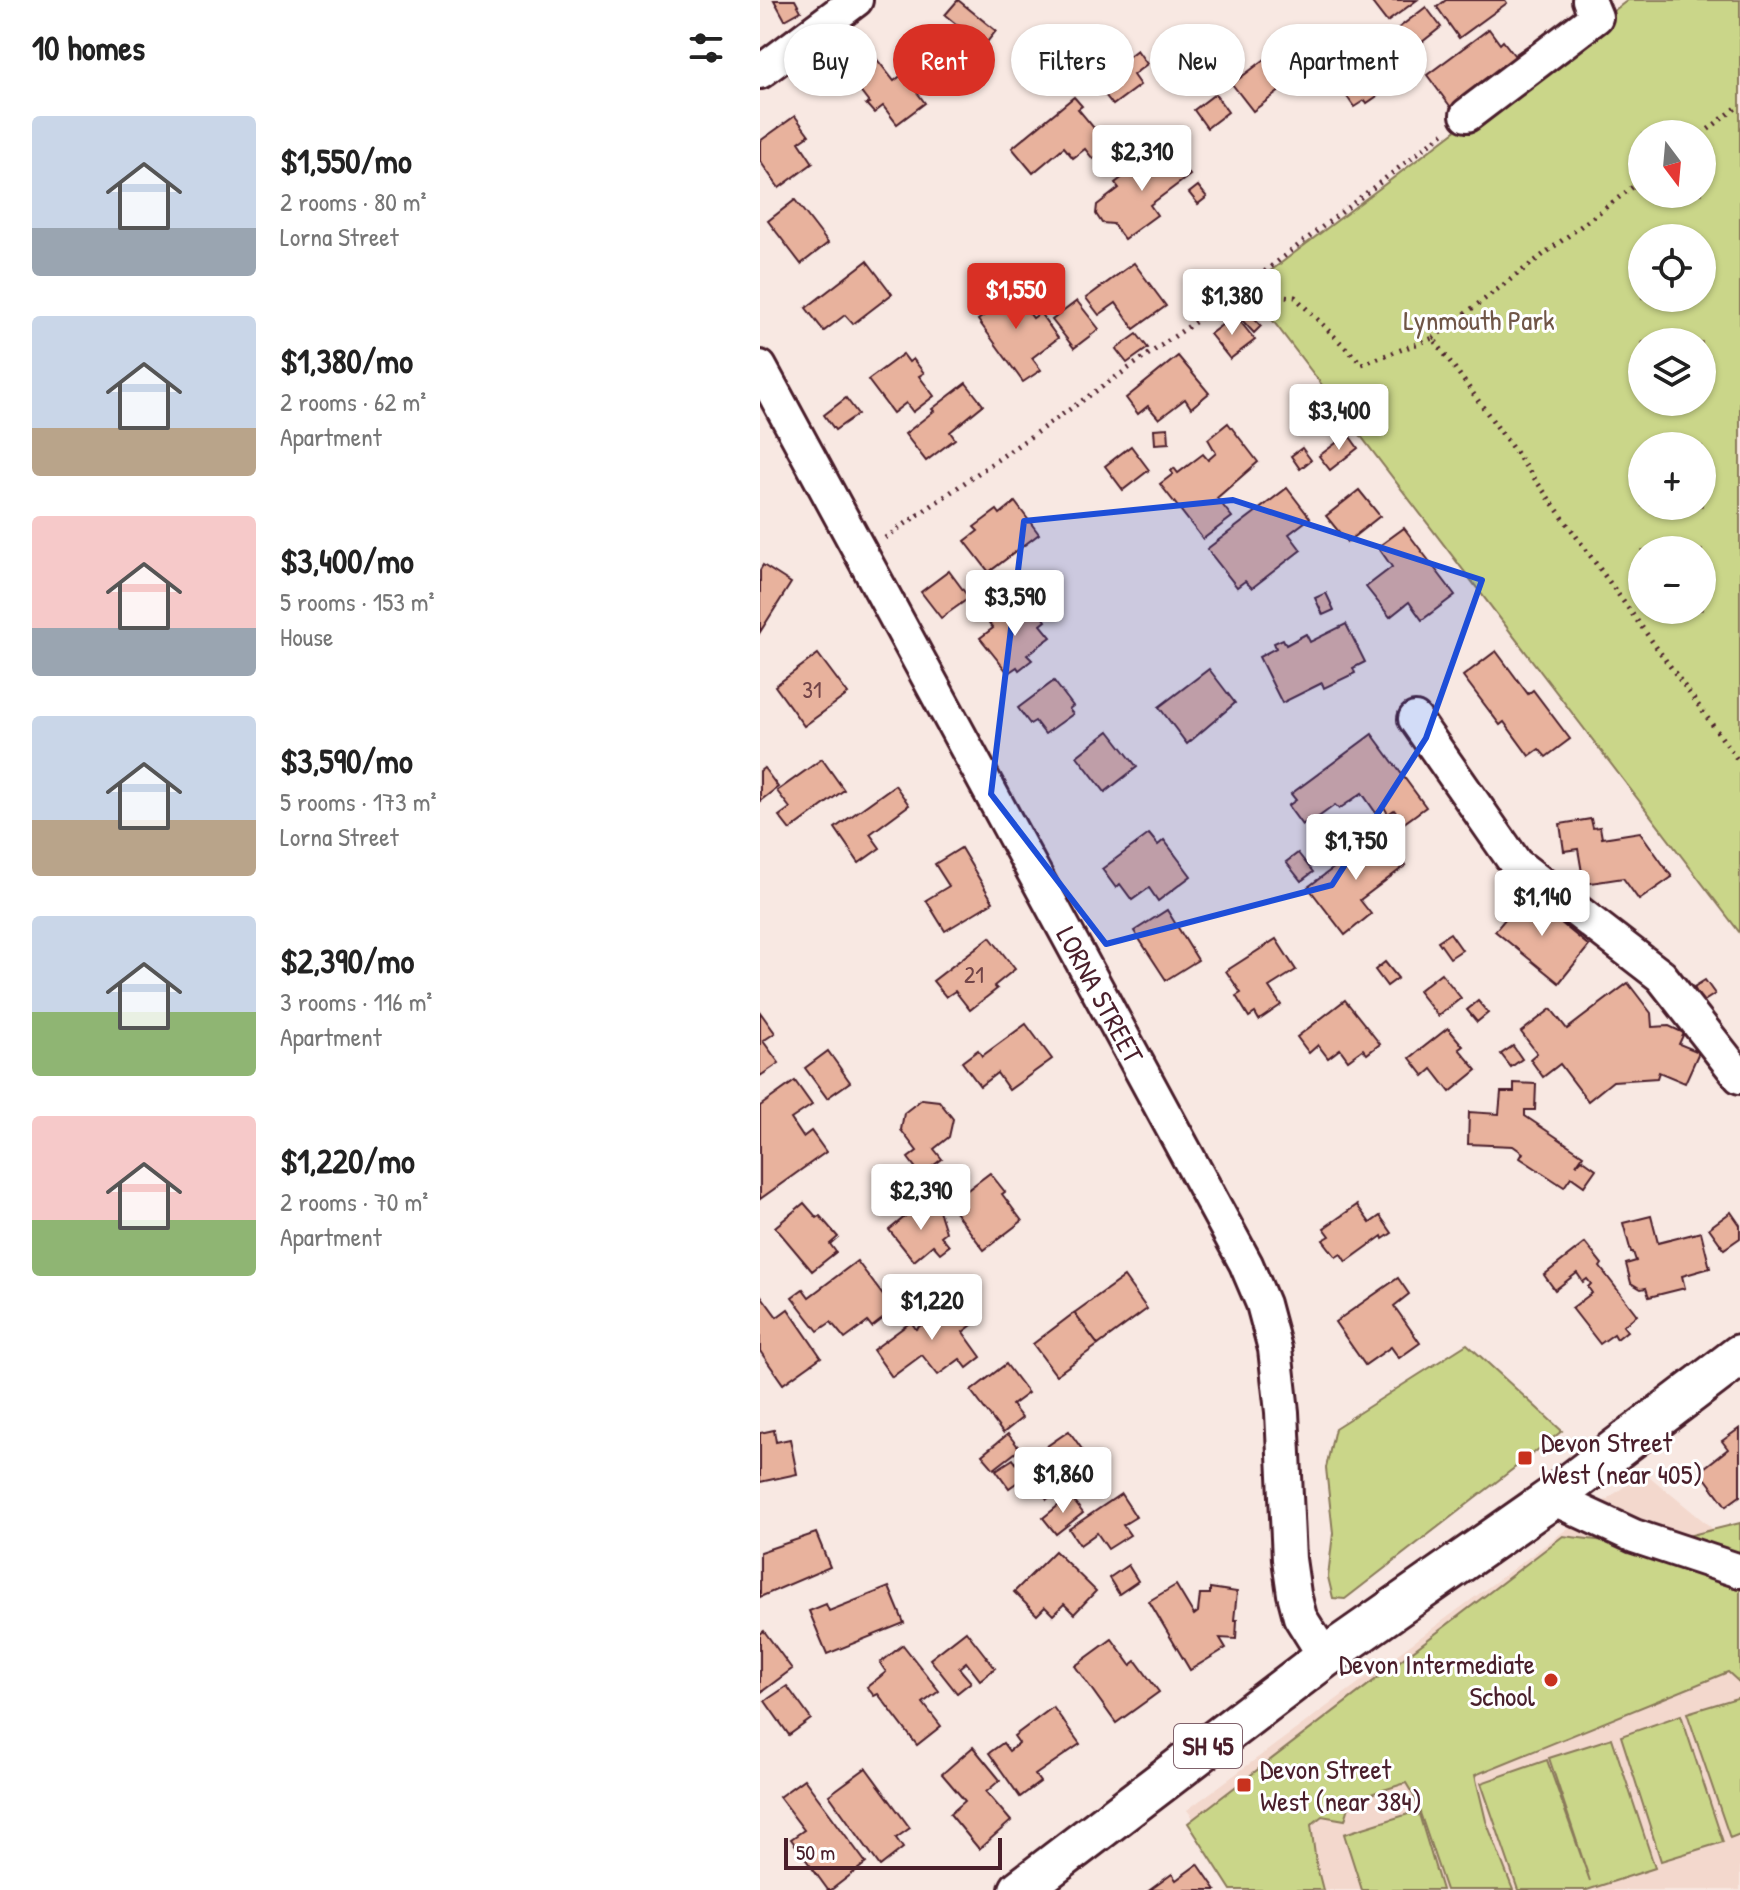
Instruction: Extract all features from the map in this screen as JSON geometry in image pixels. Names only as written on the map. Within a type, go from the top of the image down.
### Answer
[{"type":"main road","name":"SH 45","points":[[1020,1890],[1325,1657],[1552,1498],[1740,1355]]},
{"type":"street","points":[[760,72],[856,0]]},
{"type":"street","points":[[1467,115],[1596,17],[1589,0]]},
{"type":"street","name":"LORNA STREET","points":[[760,367],[1246,1264],[1263,1304],[1275,1349],[1294,1594],[1300,1617],[1325,1657]]},
{"type":"street","points":[[1415,719],[1516,864],[1661,976],[1740,1077]]},
{"type":"street","points":[[1552,1498],[1634,1536],[1740,1571]]},
{"type":"path","points":[[1716,123],[1740,105]]},
{"type":"path","points":[[861,554],[1238,292],[1467,115]]},
{"type":"path","points":[[1238,292],[1295,297],[1362,364],[1433,338],[1628,191]]},
{"type":"path","points":[[1433,338],[1740,763]]},
{"type":"highlighted area","points":[[1233,500],[1482,580],[1426,738],[1332,885],[1106,944],[991,794],[1024,521]]},
{"type":"shaded area","name":"Devon Intermediate School","points":[[1644,1472],[1740,1551],[1740,1890],[1248,1890],[1187,1810]]},
{"type":"green space","name":"Lynmouth Park","points":[[1628,0],[1740,0],[1740,933],[1248,288]]},
{"type":"green space","points":[[1467,1344],[1562,1431],[1345,1599],[1333,1598],[1328,1577],[1333,1533],[1326,1468],[1335,1428]]},
{"type":"green space","points":[[1740,1523],[1740,1683],[1728,1672],[1475,1775],[1486,1821],[1513,1890],[1446,1890],[1415,1798],[1406,1783],[1351,1800],[1345,1820],[1322,1816],[1311,1825],[1323,1890],[1231,1890],[1188,1823],[1563,1536],[1647,1546]]},
{"type":"green space","points":[[1740,1697],[1740,1834],[1730,1838],[1687,1713]]},
{"type":"green space","points":[[1681,1715],[1723,1842],[1661,1861],[1621,1736]]},
{"type":"green space","points":[[1612,1738],[1655,1868],[1587,1890],[1518,1890],[1481,1783],[1547,1760],[1590,1881],[1549,1758]]},
{"type":"green space","points":[[1418,1811],[1442,1890],[1362,1890],[1344,1834]]},
{"type":"building","points":[[774,0],[795,0],[801,11],[785,20]]},
{"type":"building","points":[[958,0],[987,24],[956,24],[945,15]]},
{"type":"building","points":[[1370,0],[1417,0],[1387,22]]},
{"type":"building","points":[[1446,0],[1505,0],[1507,3],[1459,38],[1437,7]]},
{"type":"building","points":[[1426,7],[1441,27],[1427,38],[1427,24],[1404,24]]},
{"type":"building","points":[[1489,29],[1500,44],[1503,41],[1514,55],[1530,44],[1538,54],[1453,110],[1427,75]]},
{"type":"building","points":[[1137,50],[1147,64],[1134,74],[1134,52]]},
{"type":"building","points":[[877,59],[893,80],[893,96],[920,96],[925,103],[897,124],[883,106],[874,113],[866,104],[869,103],[864,96],[877,96]]},
{"type":"building","points":[[1261,62],[1261,96],[1273,96],[1253,111],[1241,96],[1245,96],[1245,74]]},
{"type":"building","points":[[1106,96],[1125,96],[1113,105]]},
{"type":"building","points":[[1216,96],[1228,112],[1207,128],[1194,110]]},
{"type":"building","points":[[1347,96],[1377,96],[1367,103],[1365,100],[1354,107]]},
{"type":"building","points":[[1074,97],[1082,106],[1078,109],[1109,146],[1093,159],[1085,149],[1073,158],[1064,147],[1033,173],[1012,148]]},
{"type":"building","points":[[795,116],[809,135],[799,142],[813,163],[779,188],[760,161],[760,141]]},
{"type":"building","points":[[1175,146],[1185,158],[1180,162],[1190,175],[1150,205],[1157,215],[1124,239],[1113,224],[1102,223],[1096,214],[1097,205],[1119,188],[1115,183],[1137,166],[1141,171]]},
{"type":"building","points":[[1198,186],[1207,197],[1198,204],[1189,193]]},
{"type":"building","points":[[795,200],[828,243],[801,264],[768,221]]},
{"type":"building","points":[[867,261],[892,294],[853,324],[845,315],[824,331],[806,308]]},
{"type":"building","points":[[1134,263],[1166,306],[1134,329],[1116,303],[1099,315],[1086,298]]},
{"type":"building","points":[[1007,283],[1033,318],[1040,313],[1058,338],[1032,358],[1041,370],[1023,382],[978,320],[990,311],[983,300]]},
{"type":"building","points":[[1077,301],[1099,329],[1074,348],[1052,320]]},
{"type":"building","points":[[1248,312],[1261,326],[1254,333],[1240,318]]},
{"type":"building","points":[[1235,315],[1255,340],[1230,359],[1210,334]]},
{"type":"building","points":[[1137,334],[1148,348],[1127,363],[1116,349]]},
{"type":"building","points":[[903,354],[909,362],[913,359],[924,373],[919,376],[934,396],[913,412],[906,403],[893,413],[868,380]]},
{"type":"building","points":[[1178,356],[1209,393],[1191,408],[1185,399],[1159,419],[1148,406],[1138,414],[1126,398]]},
{"type":"building","points":[[966,383],[983,405],[950,432],[955,439],[926,461],[905,434]]},
{"type":"building","points":[[846,398],[858,414],[835,430],[824,415]]},
{"type":"building","points":[[1228,423],[1258,462],[1217,498],[1232,517],[1203,539],[1160,484],[1173,474],[1171,471],[1174,468],[1178,473],[1203,454],[1208,460],[1216,453],[1208,439]]},
{"type":"building","points":[[1168,428],[1169,443],[1155,444],[1154,429]]},
{"type":"building","points":[[1348,434],[1358,448],[1330,470],[1319,456]]},
{"type":"building","points":[[1131,446],[1149,470],[1123,490],[1105,466]]},
{"type":"building","points":[[1302,448],[1311,460],[1300,469],[1291,456]]},
{"type":"building","points":[[1287,488],[1310,518],[1289,534],[1301,550],[1252,588],[1245,581],[1237,587],[1207,549]]},
{"type":"building","points":[[1359,490],[1380,516],[1347,542],[1326,516]]},
{"type":"building","points":[[1015,502],[1039,534],[989,572],[965,541],[978,531],[974,527],[997,510],[1000,514]]},
{"type":"building","points":[[1404,528],[1455,595],[1422,620],[1409,602],[1390,617],[1366,587],[1392,567],[1378,547]]},
{"type":"building","points":[[763,565],[791,583],[760,632],[760,570]]},
{"type":"building","points":[[949,571],[969,598],[941,618],[921,592]]},
{"type":"building","points":[[1326,593],[1334,610],[1323,615],[1315,598]]},
{"type":"building","points":[[1027,607],[1034,616],[1040,612],[1046,621],[1041,625],[1051,637],[1027,655],[1032,660],[1019,670],[1017,667],[1008,673],[980,638],[993,628],[989,623],[1006,610],[1011,616]]},
{"type":"building","points":[[1346,624],[1365,662],[1353,668],[1355,673],[1324,688],[1322,683],[1282,703],[1259,657],[1276,648],[1274,643],[1283,639],[1286,645],[1306,634],[1310,642]]},
{"type":"building","points":[[1496,651],[1528,694],[1533,690],[1570,739],[1546,757],[1539,749],[1529,756],[1504,722],[1500,725],[1463,676]]},
{"type":"building","points":[[818,654],[848,694],[804,726],[775,686]]},
{"type":"building","points":[[1209,669],[1235,703],[1187,744],[1159,707]]},
{"type":"building","points":[[1054,681],[1073,706],[1069,709],[1073,714],[1045,734],[1035,721],[1030,724],[1018,708]]},
{"type":"building","points":[[1109,731],[1137,767],[1105,792],[1077,756]]},
{"type":"building","points":[[1372,734],[1426,807],[1404,823],[1394,810],[1388,814],[1384,807],[1376,813],[1362,793],[1339,809],[1335,805],[1302,825],[1288,806],[1296,800],[1291,794]]},
{"type":"building","points":[[822,759],[844,790],[790,830],[779,816],[790,808],[777,791]]},
{"type":"building","points":[[764,768],[778,787],[760,801],[760,771]]},
{"type":"building","points":[[895,785],[909,805],[870,834],[880,848],[859,863],[835,828]]},
{"type":"building","points":[[1591,819],[1593,828],[1600,827],[1602,838],[1640,832],[1672,877],[1639,900],[1623,878],[1584,884],[1578,849],[1564,851],[1560,824]]},
{"type":"building","points":[[1149,834],[1158,845],[1164,840],[1191,876],[1158,901],[1149,888],[1132,900],[1120,884],[1116,888],[1102,869]]},
{"type":"building","points":[[1388,842],[1406,865],[1360,900],[1371,914],[1345,935],[1308,887],[1351,855],[1350,844]]},
{"type":"building","points":[[961,848],[993,902],[945,931],[926,900],[949,886],[935,864]]},
{"type":"building","points":[[1298,853],[1313,872],[1301,881],[1286,862]]},
{"type":"building","points":[[1526,894],[1589,946],[1559,983],[1495,931]]},
{"type":"building","points":[[1167,910],[1198,960],[1166,980],[1134,931]]},
{"type":"building","points":[[1450,933],[1462,950],[1450,958],[1438,941]]},
{"type":"building","points":[[990,937],[1015,969],[994,986],[997,989],[970,1010],[955,991],[946,997],[933,981]]},
{"type":"building","points":[[1276,939],[1296,970],[1269,987],[1281,1005],[1259,1020],[1255,1013],[1249,1017],[1236,996],[1241,993],[1226,971]]},
{"type":"building","points":[[1385,962],[1398,978],[1387,986],[1375,970]]},
{"type":"building","points":[[1441,973],[1461,998],[1438,1016],[1418,991]]},
{"type":"building","points":[[1705,980],[1715,994],[1701,1003],[1694,987]]},
{"type":"building","points":[[1628,983],[1651,1013],[1652,1027],[1669,1026],[1684,1033],[1679,1044],[1699,1052],[1685,1083],[1659,1072],[1657,1078],[1613,1081],[1588,1101],[1560,1064],[1543,1077],[1530,1059],[1537,1053],[1521,1032],[1551,1009],[1567,1029]]},
{"type":"building","points":[[1345,1000],[1380,1044],[1367,1054],[1363,1049],[1348,1060],[1340,1049],[1328,1058],[1318,1045],[1309,1053],[1297,1037]]},
{"type":"building","points":[[1478,1001],[1488,1013],[1477,1022],[1467,1010]]},
{"type":"building","points":[[760,1012],[775,1033],[763,1041],[779,1063],[760,1076]]},
{"type":"building","points":[[1026,1024],[1052,1059],[1009,1090],[997,1073],[980,1086],[962,1062],[978,1050],[982,1056]]},
{"type":"building","points":[[1448,1028],[1463,1046],[1459,1049],[1477,1070],[1450,1092],[1432,1069],[1424,1076],[1410,1058]]},
{"type":"building","points":[[1513,1046],[1522,1059],[1511,1067],[1501,1054]]},
{"type":"building","points":[[828,1051],[850,1082],[827,1098],[805,1068]]},
{"type":"building","points":[[795,1081],[812,1105],[791,1119],[803,1137],[811,1131],[826,1152],[760,1199],[760,1106]]},
{"type":"building","points":[[1514,1083],[1536,1084],[1535,1110],[1525,1110],[1525,1116],[1583,1155],[1576,1165],[1582,1159],[1596,1169],[1584,1186],[1571,1177],[1564,1187],[1520,1158],[1523,1153],[1513,1146],[1468,1144],[1469,1112],[1499,1114],[1501,1092],[1514,1092]]},
{"type":"building","points":[[922,1099],[939,1101],[953,1119],[949,1137],[934,1149],[942,1159],[921,1175],[908,1158],[917,1151],[901,1130],[904,1113]]},
{"type":"building","points":[[990,1173],[1022,1221],[984,1250],[949,1204]]},
{"type":"building","points":[[804,1203],[838,1237],[830,1244],[836,1252],[812,1271],[775,1227]]},
{"type":"building","points":[[937,1204],[946,1232],[941,1236],[949,1246],[940,1253],[933,1245],[914,1261],[889,1230],[919,1205],[925,1213]]},
{"type":"building","points":[[1357,1205],[1370,1223],[1380,1216],[1392,1233],[1383,1239],[1382,1236],[1346,1262],[1341,1254],[1336,1257],[1323,1240],[1330,1236],[1324,1228]]},
{"type":"building","points":[[1731,1212],[1740,1225],[1740,1238],[1724,1249],[1709,1228]]},
{"type":"building","points":[[1651,1216],[1658,1243],[1701,1232],[1710,1268],[1682,1276],[1685,1288],[1649,1297],[1646,1288],[1641,1289],[1631,1283],[1626,1264],[1636,1261],[1623,1223]]},
{"type":"building","points":[[1585,1243],[1637,1315],[1623,1326],[1627,1331],[1617,1339],[1614,1334],[1600,1344],[1572,1308],[1592,1293],[1587,1279],[1583,1282],[1577,1273],[1555,1290],[1544,1275]]},
{"type":"building","points":[[857,1261],[894,1310],[872,1327],[868,1322],[845,1339],[831,1322],[818,1331],[792,1297],[803,1289],[809,1297]]},
{"type":"building","points":[[1124,1277],[1147,1309],[1098,1345],[1074,1313]]},
{"type":"building","points":[[1398,1278],[1409,1294],[1394,1306],[1420,1343],[1399,1358],[1391,1347],[1365,1365],[1335,1322]]},
{"type":"building","points":[[760,1294],[777,1317],[788,1309],[821,1357],[783,1384],[760,1351]]},
{"type":"building","points":[[958,1297],[976,1322],[963,1332],[981,1357],[967,1368],[960,1359],[938,1375],[922,1355],[892,1377],[873,1350],[911,1322],[916,1329]]},
{"type":"building","points":[[1074,1313],[1098,1345],[1056,1375],[1033,1344]]},
{"type":"building","points":[[1006,1364],[1028,1393],[1012,1405],[1022,1418],[1003,1433],[971,1391]]},
{"type":"building","points":[[1740,1428],[1740,1496],[1726,1506],[1700,1471],[1728,1449],[1722,1441]]},
{"type":"building","points":[[774,1430],[776,1442],[790,1439],[797,1474],[760,1482],[760,1433]]},
{"type":"building","points":[[1069,1431],[1094,1466],[1047,1499],[1029,1474],[1009,1488],[996,1470],[1013,1459],[1018,1466]]},
{"type":"building","points":[[1008,1434],[1020,1449],[994,1469],[982,1455]]},
{"type":"building","points":[[1121,1494],[1136,1517],[1123,1525],[1130,1535],[1108,1549],[1097,1533],[1080,1545],[1069,1529]]},
{"type":"building","points":[[1070,1496],[1083,1513],[1056,1534],[1043,1518]]},
{"type":"building","points":[[816,1533],[830,1567],[760,1597],[760,1552]]},
{"type":"building","points":[[1055,1551],[1096,1591],[1074,1614],[1064,1604],[1053,1615],[1045,1607],[1037,1615],[1014,1592]]},
{"type":"building","points":[[1128,1565],[1138,1581],[1119,1594],[1109,1578]]},
{"type":"building","points":[[1176,1585],[1194,1615],[1198,1612],[1200,1594],[1210,1594],[1210,1588],[1237,1592],[1234,1620],[1237,1620],[1236,1639],[1220,1638],[1226,1648],[1190,1670],[1149,1601]]},
{"type":"building","points":[[889,1587],[904,1623],[827,1654],[809,1611],[826,1604],[829,1611]]},
{"type":"building","points":[[764,1631],[792,1669],[760,1693],[760,1634]]},
{"type":"building","points":[[966,1631],[995,1668],[980,1680],[966,1662],[959,1668],[971,1682],[957,1693],[930,1659]]},
{"type":"building","points":[[1112,1639],[1131,1665],[1136,1661],[1159,1692],[1116,1723],[1075,1666]]},
{"type":"building","points":[[903,1645],[939,1691],[923,1703],[941,1726],[917,1745],[878,1694],[874,1696],[867,1687],[886,1672],[880,1663]]},
{"type":"building","points":[[787,1686],[811,1719],[789,1735],[765,1701]]},
{"type":"building","points":[[1053,1707],[1080,1744],[1035,1775],[1040,1782],[1020,1797],[989,1753],[1003,1743],[1009,1751],[1019,1743],[1014,1736]]},
{"type":"building","points":[[973,1747],[1000,1780],[986,1792],[1011,1821],[979,1849],[950,1814],[965,1801],[942,1774]]},
{"type":"building","points":[[866,1768],[910,1828],[896,1838],[903,1848],[880,1866],[829,1795]]},
{"type":"building","points":[[804,1779],[866,1863],[831,1890],[791,1839],[804,1830],[779,1797]]},
{"type":"building","points":[[1198,1864],[1216,1890],[1150,1890],[1172,1874],[1176,1880]]},
{"type":"place","name":"Devon Street West (near 405)","points":[[1525,1458]]},
{"type":"place","name":"Devon Intermediate School","points":[[1551,1680]]},
{"type":"place","name":"Devon Street West (near 384)","points":[[1244,1785]]}]
